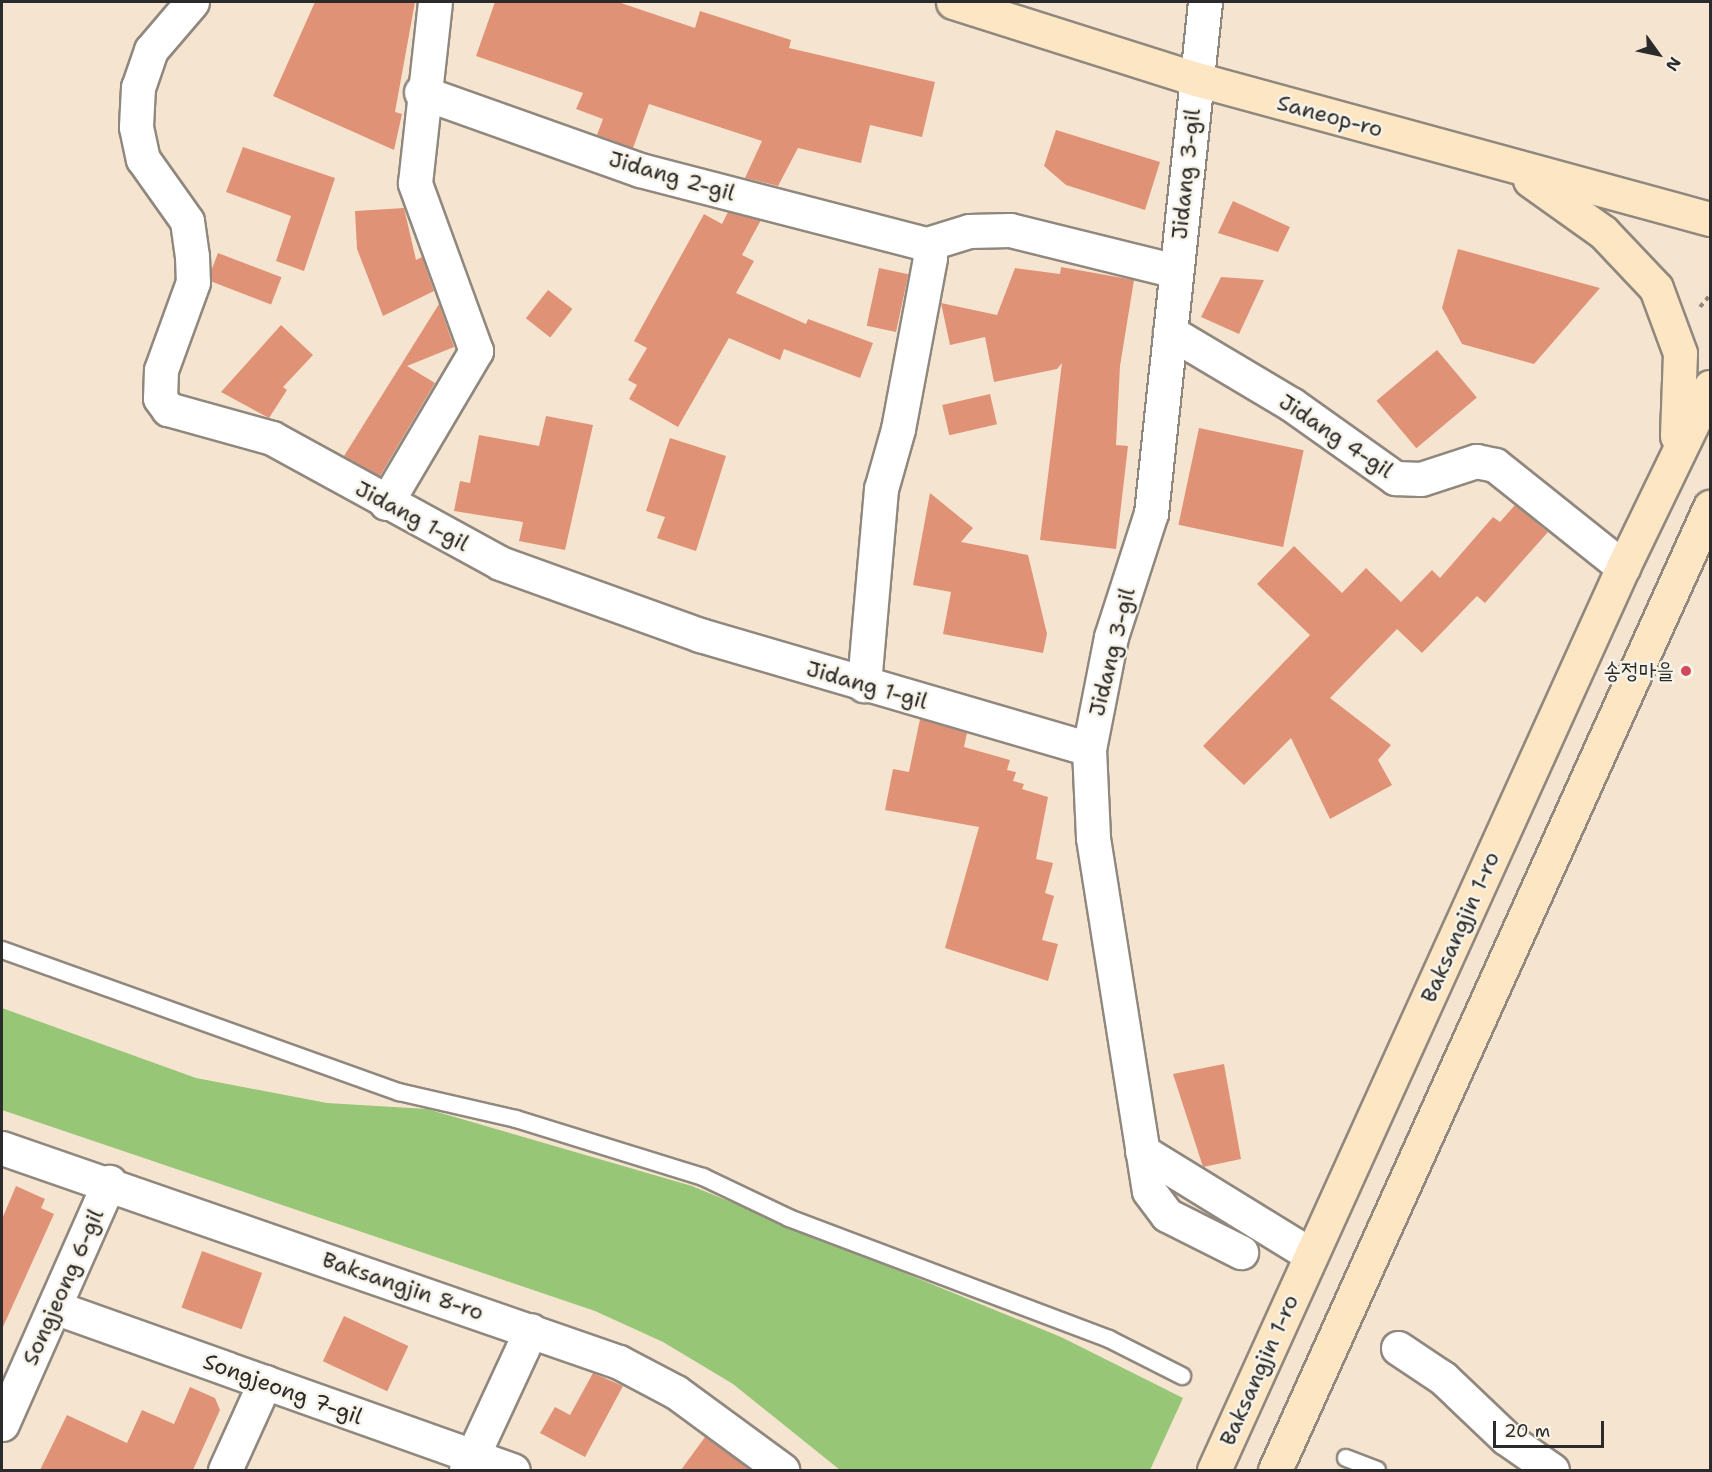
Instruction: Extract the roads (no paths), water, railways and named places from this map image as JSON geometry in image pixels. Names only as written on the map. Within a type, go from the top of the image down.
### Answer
[{"type":"street","name":"Jidang 1-gil","points":[[192,2],[151,50],[138,87],[136,127],[143,159],[187,221],[192,256],[193,282],[161,370],[160,398],[168,409],[272,438],[500,563],[700,635],[864,685],[1089,749]]},
{"type":"street","points":[[387,503],[476,351],[415,183],[421,92],[435,2]]},
{"type":"street","name":"Saneop-ro","points":[[953,2],[1196,79],[1710,219]]},
{"type":"street","name":"Jidang 3-gil","points":[[1205,2],[1151,513],[1111,637],[1089,749],[1092,838],[1149,1191],[1167,1215],[1241,1252]]},
{"type":"street","name":"Jidang 2-gil","points":[[421,92],[640,170],[927,244]]},
{"type":"street","points":[[1506,164],[1604,232],[1656,288],[1680,353],[1682,407],[1673,462]]},
{"type":"street","points":[[864,685],[881,489],[902,406],[930,258],[927,244],[969,231],[1010,230],[1176,271]]},
{"type":"street","name":"Jidang 4-gil","points":[[1170,332],[1291,404],[1395,478],[1420,479],[1476,461],[1495,465],[1623,567]]},
{"type":"street","name":"Baksangjin 1-ro","points":[[1214,1470],[1623,567],[1710,387]]},
{"type":"street","points":[[1275,1470],[1704,539],[1710,507]]},
{"type":"street","name":"Baksangjin 8-ro","points":[[2,1148],[109,1182],[619,1362],[676,1392],[782,1470]]},
{"type":"street","points":[[1142,1150],[1311,1255]]},
{"type":"street","name":"Songjeong 6-gil","points":[[2,1424],[109,1182]]},
{"type":"street","name":"Songjeong 7-gil","points":[[54,1307],[265,1382],[469,1463],[513,1470]]},
{"type":"street","points":[[469,1463],[531,1330]]},
{"type":"street","points":[[1398,1348],[1443,1378],[1506,1438],[1552,1470]]},
{"type":"street","points":[[225,1470],[265,1382]]},
{"type":"lane","points":[[2,950],[399,1092],[516,1119],[703,1177],[789,1218],[1109,1339],[1182,1376]]},
{"type":"lane","points":[[1346,1458],[1377,1470]]},
{"type":"place","name":"송정마을","points":[[1686,671]]}]
